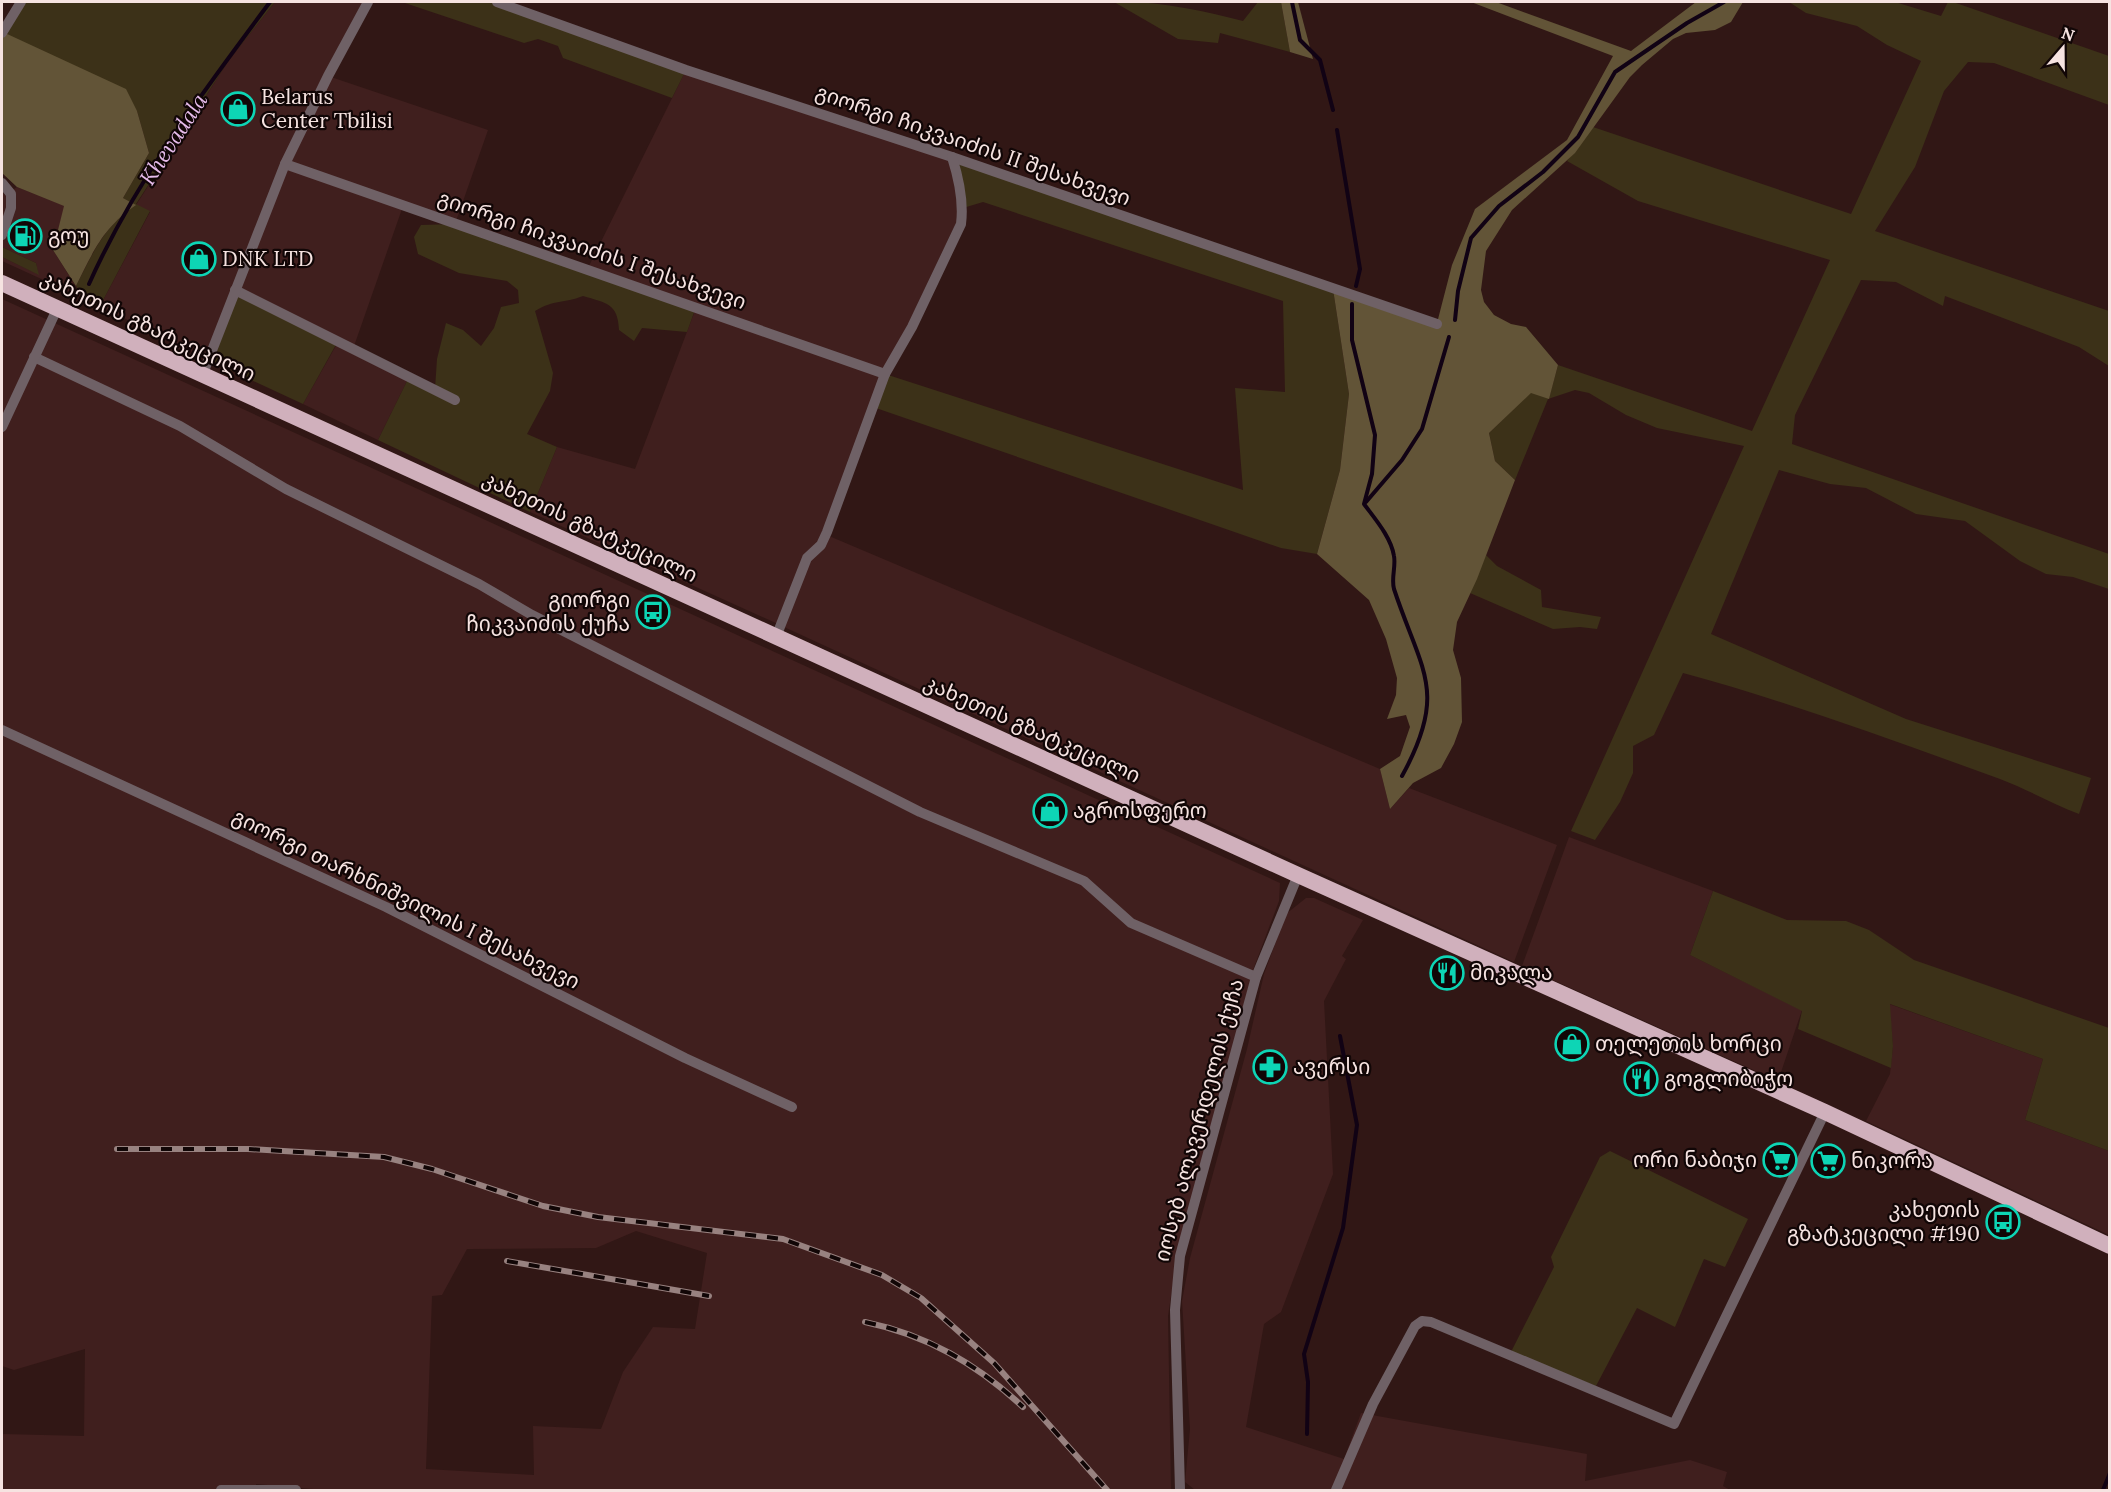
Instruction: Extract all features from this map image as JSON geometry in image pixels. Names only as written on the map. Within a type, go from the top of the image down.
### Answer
[{"type":"highway","name":"კახეთის გზატკეცილი","points":[[2,284],[1825,1112],[2109,1246]]},
{"type":"street","points":[[2,33],[21,2]]},
{"type":"street","points":[[202,376],[285,164],[328,76],[368,2]]},
{"type":"street","name":"გიორგი ჩიკვაიძის II შესახვევი","points":[[497,2],[686,70],[952,157],[1437,324]]},
{"type":"street","points":[[776,637],[807,558],[821,545],[827,532],[885,374],[912,327],[961,224],[963,208],[958,174],[952,157]]},
{"type":"street","name":"გიორგი ჩიკვაიძის I შესახვევი","points":[[285,164],[885,374]]},
{"type":"street","points":[[2,183],[11,194],[11,208],[2,235]]},
{"type":"street","points":[[235,290],[455,400]]},
{"type":"street","points":[[2,427],[57,309]]},
{"type":"street","points":[[34,357],[180,426],[286,489],[478,584],[542,620],[920,812],[1084,881],[1131,923],[1256,977]]},
{"type":"street","name":"გიორგი თარხნიშვილის I შესახვევი","points":[[2,730],[386,907],[685,1058],[792,1107]]},
{"type":"street","name":"იოსებ ალავერდელის ქუჩა","points":[[1183,1488],[1175,1310],[1180,1256],[1256,977],[1298,874]]},
{"type":"street","points":[[1336,1491],[1372,1404],[1415,1326],[1422,1322],[1431,1322],[1674,1424],[1825,1112]]},
{"type":"street","points":[[221,1491],[296,1491]]},
{"type":"shaded area","points":[[26,2],[275,2],[229,60],[136,204],[150,211],[100,306],[83,298],[76,286],[94,251],[107,232],[135,205],[123,198],[149,153],[137,111],[5,33]]},
{"type":"shaded area","points":[[275,2],[368,2],[328,76],[488,130],[455,224],[403,206],[353,349],[409,377],[378,440],[303,404],[338,342],[208,360],[100,306],[150,212],[136,205],[229,60]]},
{"type":"shaded area","points":[[402,2],[497,2],[686,70],[672,98],[563,58],[558,46],[538,39],[524,43]]},
{"type":"shaded area","points":[[1114,2],[1163,4],[1243,21],[1258,2],[1281,2],[1290,52],[1220,33],[1218,43],[1178,39]]},
{"type":"shaded area","points":[[1281,2],[1298,2],[1313,59],[1290,52]]},
{"type":"shaded area","points":[[1471,2],[1496,2],[1631,51],[1696,2],[1743,2],[1731,22],[1715,30],[1686,33],[1673,39],[1642,65],[1630,77],[1575,153],[1512,210],[1486,251],[1481,290],[1484,302],[1494,315],[1511,324],[1526,327],[1558,365],[1549,399],[1531,393],[1489,433],[1495,461],[1515,480],[1477,579],[1457,622],[1453,650],[1461,678],[1462,722],[1454,744],[1441,768],[1413,783],[1390,809],[1380,769],[1400,756],[1410,727],[1406,715],[1387,719],[1396,695],[1397,678],[1386,639],[1369,600],[1317,554],[1340,470],[1349,394],[1333,289],[1437,323],[1452,265],[1475,209],[1567,140],[1613,56]]},
{"type":"shaded area","points":[[1789,2],[1895,2],[1941,16],[1948,2],[1953,2],[2109,56],[2109,105],[1994,63],[1968,62],[1944,91],[1915,167],[1875,231],[2109,311],[2109,366],[2079,347],[1945,296],[1943,306],[1896,282],[1861,280],[1795,415],[1792,444],[2109,554],[2109,589],[2073,577],[2046,574],[2020,561],[1965,521],[1916,514],[1866,488],[1830,484],[1779,470],[1711,634],[1906,719],[2091,778],[2079,814],[2000,779],[1882,736],[1763,696],[1683,673],[1654,735],[1633,746],[1633,773],[1620,802],[1595,840],[1571,831],[1744,446],[1657,428],[1626,415],[1589,393],[1575,390],[1548,399],[1515,480],[1495,461],[1489,433],[1531,392],[1549,398],[1558,365],[1752,431],[1830,260],[1638,201],[1567,161],[1593,127],[1851,214],[1921,61],[1887,45],[1857,26],[1806,13]]},
{"type":"shaded area","points":[[5,33],[126,89],[137,111],[149,153],[123,198],[136,205],[107,231],[76,286],[53,250],[64,206],[17,187],[2,173],[2,40]]},
{"type":"shaded area","points":[[686,70],[952,157],[963,208],[885,374],[827,532],[807,558],[778,624],[530,512],[557,447],[635,469],[696,308],[587,270]]},
{"type":"shaded area","points":[[952,157],[1333,289],[1349,394],[1340,470],[1317,554],[1281,548],[873,407],[885,374],[1243,490],[1235,388],[1285,392],[1283,301],[983,202],[963,208]]},
{"type":"shaded area","points":[[17,187],[65,206],[53,250],[83,298],[2,261],[2,257],[38,274],[36,263],[2,247],[2,191],[5,195]]},
{"type":"shaded area","points":[[455,224],[696,307],[687,332],[642,328],[634,341],[619,330],[613,309],[598,300],[583,296],[548,305],[535,311],[553,373],[550,391],[527,434],[557,447],[530,512],[378,440],[409,377],[435,389],[437,359],[446,323],[463,330],[481,346],[494,328],[501,307],[519,303],[518,290],[507,281],[459,273],[418,254],[414,237],[421,225]]},
{"type":"shaded area","points":[[2,247],[36,263],[39,275],[2,257]]},
{"type":"shaded area","points":[[235,290],[338,341],[303,404],[208,360]]},
{"type":"shaded area","points":[[2,299],[1280,883],[1279,901],[1253,970],[1177,1256],[1168,1316],[1171,1490],[324,1490],[256,1484],[256,1490],[2,1490],[2,1434],[84,1436],[85,1349],[14,1370],[2,1366]],"holes":[[[636,1231],[707,1253],[695,1329],[653,1327],[623,1372],[601,1429],[533,1426],[534,1475],[426,1469],[432,1296],[442,1295],[467,1249],[596,1248]]]},
{"type":"shaded area","points":[[829,536],[1380,769],[1390,809],[1409,788],[1557,845],[1514,962],[784,627],[810,561]]},
{"type":"shaded area","points":[[1486,555],[1497,566],[1541,590],[1542,607],[1601,617],[1597,629],[1580,627],[1553,629],[1470,593]]},
{"type":"shaded area","points":[[1569,837],[1713,891],[1690,955],[1802,1010],[1778,1081],[1522,966]]},
{"type":"shaded area","points":[[1713,891],[1787,920],[1846,921],[1869,930],[1914,960],[2109,1028],[2109,1151],[2025,1120],[2043,1059],[1890,1004],[1893,1046],[1891,1068],[1798,1029],[1802,1011],[1690,955]]},
{"type":"shaded area","points":[[1306,898],[1314,898],[1363,920],[1342,956],[1346,959],[1324,1001],[1333,1174],[1281,1312],[1264,1324],[1246,1427],[1344,1459],[1361,1413],[1587,1454],[1585,1481],[1690,1460],[1727,1472],[1723,1486],[1730,1490],[1195,1490],[1185,1482],[1190,1429],[1182,1301],[1190,1258],[1247,1049],[1264,974],[1286,914]]},
{"type":"shaded area","points":[[1889,1004],[2043,1059],[2025,1120],[2109,1151],[2109,1235],[1866,1121],[1890,1074],[1893,1046]]},
{"type":"shaded area","points":[[1610,1151],[1748,1219],[1725,1267],[1704,1259],[1675,1327],[1637,1308],[1596,1386],[1511,1352],[1554,1267],[1551,1257],[1600,1157]]},
{"type":"waterway","name":"Khevadala","points":[[89,284],[107,246],[149,173],[195,104],[270,2]]},
{"type":"waterway","points":[[1292,2],[1300,40],[1320,60],[1333,110]]},
{"type":"waterway","points":[[1455,320],[1458,291],[1471,238],[1499,206],[1543,172],[1578,137],[1615,72],[1687,23],[1724,2]]},
{"type":"waterway","points":[[1337,130],[1360,269],[1356,286]]},
{"type":"waterway","points":[[1352,304],[1352,340],[1375,435],[1372,474],[1364,504],[1390,542],[1394,560],[1394,589],[1426,681],[1427,701],[1424,722],[1416,747],[1402,776]]},
{"type":"waterway","points":[[1366,502],[1402,460],[1422,429],[1449,337]]},
{"type":"waterway","points":[[1307,1434],[1308,1382],[1304,1354],[1343,1228],[1357,1125],[1340,1036]]},
{"type":"waterway","points":[[2103,1490],[2110,1473]]},
{"type":"railway","points":[[117,1149],[248,1149],[384,1157],[432,1169],[543,1206],[598,1217],[783,1239],[882,1275],[921,1298],[994,1363],[1107,1490]]},
{"type":"railway","points":[[507,1261],[709,1296]]},
{"type":"railway","points":[[865,1322],[909,1335],[950,1353],[988,1377],[1023,1407]]},
{"type":"place","name":"Belarus Center Tbilisi","points":[[238,109]]},
{"type":"place","name":"გოუ","points":[[25,236]]},
{"type":"place","name":"DNK LTD","points":[[199,259]]},
{"type":"place","name":"გიორგი ჩიკვაიძის ქუჩა","points":[[653,612]]},
{"type":"place","name":"აგროსფერო","points":[[1050,811]]},
{"type":"place","name":"მიკალა","points":[[1447,973]]},
{"type":"place","name":"თელეთის ხორცი","points":[[1572,1044]]},
{"type":"place","name":"ავერსი","points":[[1270,1067]]},
{"type":"place","name":"გოგლიბიჭო","points":[[1641,1079]]},
{"type":"place","name":"ორი ნაბიჯი","points":[[1780,1160]]},
{"type":"place","name":"ნიკორა","points":[[1828,1161]]},
{"type":"place","name":"კახეთის გზატკეცილი #190","points":[[2003,1222]]}]
